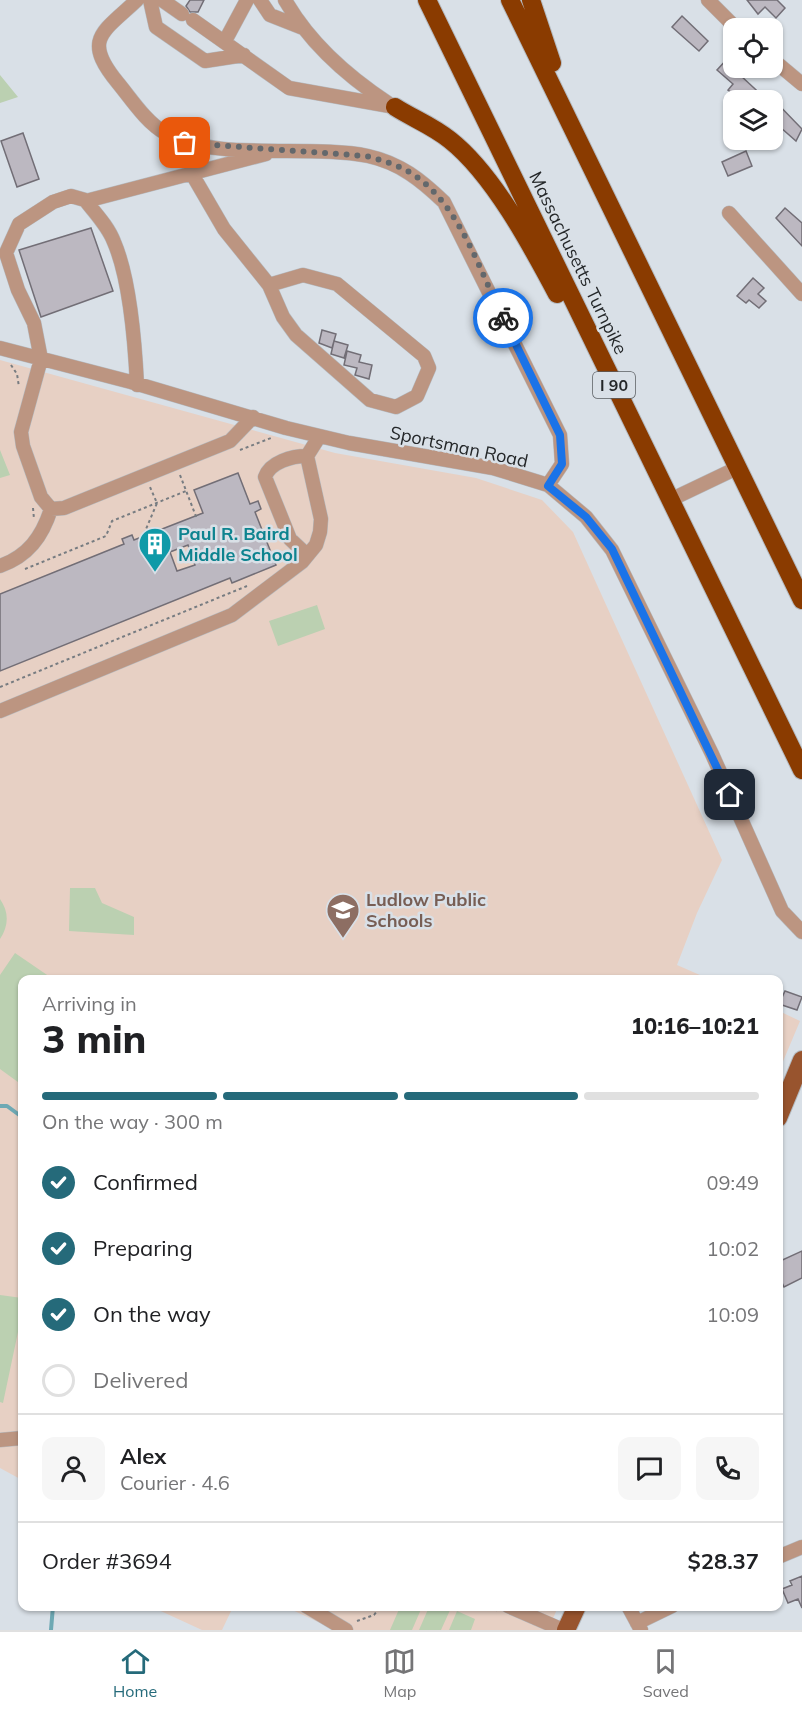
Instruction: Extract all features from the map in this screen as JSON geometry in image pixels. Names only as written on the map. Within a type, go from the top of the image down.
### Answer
[{"type":"highway","name":"Massachusetts Turnpike","points":[[427,0],[802,770]]},
{"type":"highway","points":[[510,0],[802,600]]},
{"type":"highway","points":[[531,0],[548,53],[601,185]]},
{"type":"highway","points":[[394,107],[450,140],[494,190],[532,249],[637,434]]},
{"type":"main road","points":[[783,1106],[802,1060]]},
{"type":"main road","points":[[565,1630],[574,1611]]},
{"type":"street","points":[[137,0],[102,34],[97,45],[101,63],[142,113],[162,132],[185,143],[366,156],[393,163],[417,177],[444,202],[560,435],[562,464],[548,486]]},
{"type":"street","points":[[150,0],[156,27],[205,61],[244,55]]},
{"type":"street","points":[[162,0],[225,41],[289,88],[394,107]]},
{"type":"street","points":[[225,41],[247,0]]},
{"type":"street","points":[[260,0],[270,15],[303,28]]},
{"type":"street","points":[[285,0],[303,28],[345,72],[394,107]]},
{"type":"street","points":[[708,0],[726,18]]},
{"type":"street","points":[[783,68],[802,84]]},
{"type":"street","points":[[51,509],[41,497],[23,446],[21,432],[42,360],[34,323],[18,290],[6,253],[19,225],[53,202],[71,196],[86,201],[280,150]]},
{"type":"street","points":[[192,174],[224,229],[269,285],[283,316],[296,335],[370,400],[396,407],[417,396],[429,368],[424,356],[337,284],[303,275],[269,285]]},
{"type":"street","points":[[86,201],[114,240],[121,261],[135,346],[137,385]]},
{"type":"street","points":[[729,213],[802,294]]},
{"type":"street","name":"Sportsman Road","points":[[0,348],[319,437],[494,468],[548,486],[586,517],[612,549],[712,754],[782,911],[802,932]]},
{"type":"street","points":[[51,509],[64,508],[230,441],[253,417]]},
{"type":"street","points":[[0,711],[232,615],[263,593],[308,555],[316,545],[321,519],[307,456],[319,437]]},
{"type":"street","points":[[307,456],[297,456],[273,466],[265,477],[290,539],[308,555]]},
{"type":"street","points":[[670,500],[737,468]]},
{"type":"street","points":[[0,566],[13,561],[34,545],[51,509]]},
{"type":"street","points":[[0,1440],[18,1438]]},
{"type":"street","points":[[783,1555],[802,1546]]},
{"type":"street","points":[[317,1611],[347,1625]]},
{"type":"street","points":[[520,1611],[565,1630]]},
{"type":"street","points":[[631,1611],[639,1626],[664,1611]]},
{"type":"path","points":[[180,475],[197,519]]},
{"type":"path","points":[[144,534],[157,503],[150,487]]},
{"type":"path","points":[[19,572],[106,536],[112,521],[186,491]]},
{"type":"path","points":[[0,687],[251,585]]},
{"type":"path","points":[[347,1625],[366,1620],[376,1611]]},
{"type":"shaded area","name":"Ludlow Public Schools","points":[[0,360],[335,453],[476,478],[542,500],[573,532],[722,860],[697,913],[677,965],[700,975],[18,975],[18,1478],[0,1468]]},
{"type":"shaded area","points":[[783,1013],[800,1021],[783,1061]]},
{"type":"shaded area","points":[[161,1611],[231,1611],[222,1630],[202,1630]]},
{"type":"shaded area","points":[[295,1611],[556,1611],[548,1630],[335,1630]]},
{"type":"green space","points":[[0,75],[18,97],[0,103]]},
{"type":"green space","points":[[0,450],[10,475],[0,478]]},
{"type":"green space","points":[[317,605],[325,629],[278,646],[269,621]]},
{"type":"green space","points":[[70,888],[95,888],[102,903],[134,917],[134,935],[69,931]]},
{"type":"green space","points":[[0,899],[7,919],[0,939]]},
{"type":"green space","points":[[15,953],[47,975],[18,975],[18,1082],[0,1069],[0,975]]},
{"type":"green space","points":[[0,1295],[18,1297],[18,1332],[3,1403],[0,1402]]},
{"type":"green space","points":[[398,1611],[420,1611],[412,1630],[390,1630]]},
{"type":"green space","points":[[427,1611],[450,1611],[441,1630],[419,1630]]},
{"type":"green space","points":[[457,1611],[475,1619],[471,1630],[449,1630]]},
{"type":"building","points":[[190,0],[204,0],[198,12],[190,12],[186,6]]},
{"type":"building","points":[[747,0],[777,0],[785,8],[776,18],[765,7],[758,14]]},
{"type":"building","points":[[682,16],[708,41],[699,51],[672,27]]},
{"type":"building","points":[[723,63],[723,75],[717,70]]},
{"type":"building","points":[[726,78],[743,78],[756,90],[728,90],[733,84]]},
{"type":"building","points":[[783,109],[802,129],[796,141],[783,130]]},
{"type":"building","points":[[23,133],[39,179],[17,187],[1,141]]},
{"type":"building","points":[[746,151],[752,166],[728,176],[722,162]]},
{"type":"building","points":[[785,208],[802,223],[802,246],[776,218]]},
{"type":"building","points":[[91,228],[113,291],[41,317],[19,250]]},
{"type":"building","points":[[753,278],[764,288],[758,294],[766,301],[759,308],[749,300],[746,303],[737,296]]},
{"type":"building","points":[[322,330],[336,334],[332,348],[319,343]]},
{"type":"building","points":[[334,341],[348,345],[344,358],[331,354]]},
{"type":"building","points":[[347,351],[361,355],[359,362],[372,365],[369,379],[355,375],[357,368],[344,365]]},
{"type":"building","name":"Paul R. Baird Middle School","points":[[238,473],[250,504],[258,501],[261,509],[255,512],[276,565],[232,583],[230,578],[0,671],[0,594],[124,544],[122,539],[132,535],[134,540],[203,513],[194,490]],"holes":[[[188,545],[195,565],[177,571],[170,552]]]},
{"type":"building","points":[[785,991],[802,997],[797,1010],[783,1005]]},
{"type":"building","points":[[802,1251],[802,1278],[784,1287],[783,1285],[783,1260]]},
{"type":"building","points":[[802,1576],[802,1608],[798,1599],[788,1603],[783,1589],[792,1585],[790,1581]]},
{"type":"waterway","points":[[0,1106],[7,1106],[18,1114]]},
{"type":"waterway","points":[[51,1630],[53,1611]]},
{"type":"way so far","points":[[185,143],[216,147],[338,153],[366,156],[393,163],[417,177],[444,202],[503,318]]},
{"type":"place","name":"Paul R. Baird Middle School","points":[[155,573]]},
{"type":"place","name":"Ludlow Public Schools","points":[[343,939]]},
{"type":"route","points":[[503,318],[560,435],[562,464],[548,486],[586,517],[612,549],[730,795]]}]
